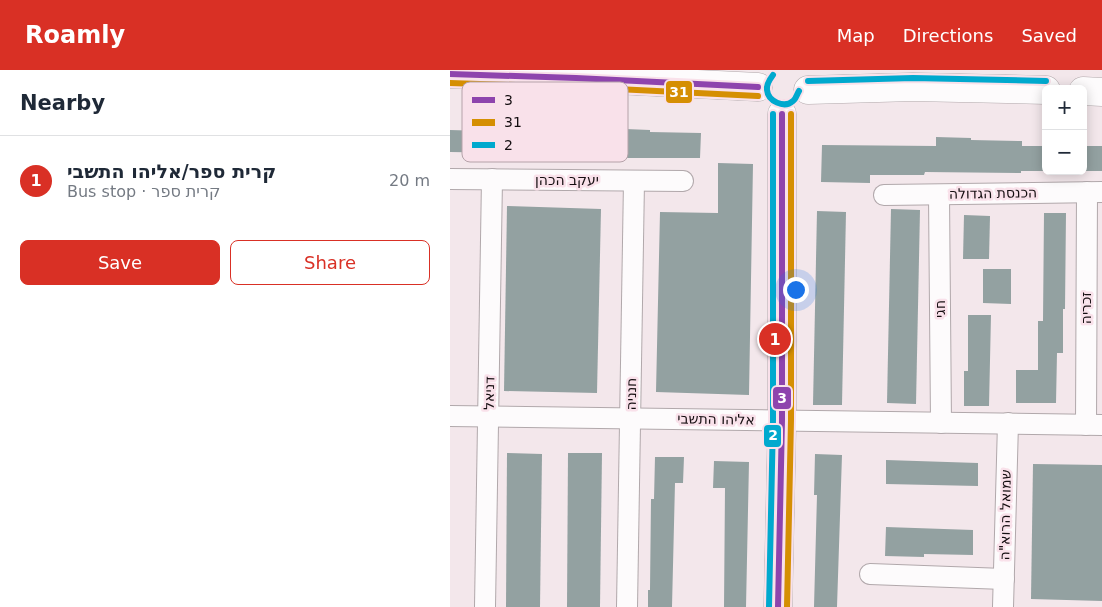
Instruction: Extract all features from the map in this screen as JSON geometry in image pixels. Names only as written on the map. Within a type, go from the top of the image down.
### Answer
[{"type":"street","points":[[1047,85],[1048,70]]},
{"type":"street","points":[[450,74],[576,78],[762,78],[761,100],[770,110],[782,114],[797,109],[802,104],[804,80],[912,86],[1042,90]]},
{"type":"street","points":[[1087,91],[1102,92]]},
{"type":"street","points":[[778,607],[782,420],[782,114]]},
{"type":"street","name":"יעקב הכהן","points":[[450,179],[683,181]]},
{"type":"street","name":"דניאל","points":[[485,607],[492,180]]},
{"type":"street","name":"חנניה","points":[[627,607],[634,181]]},
{"type":"street","name":"הכנסת הגדולה","points":[[884,195],[1094,192]]},
{"type":"street","name":"זכריה","points":[[1094,192],[1094,425]]},
{"type":"street","name":"חגי","points":[[939,194],[941,422]]},
{"type":"street","name":"אליהו התשבי","points":[[450,416],[1094,425]]},
{"type":"street","name":"שמואל הרוא\"ה","points":[[1003,607],[1008,424]]},
{"type":"street","points":[[870,574],[1004,580]]},
{"type":"building","points":[[628,129],[650,130],[650,132],[701,133],[700,158],[628,158]]},
{"type":"building","points":[[450,130],[462,130],[462,152],[450,152]]},
{"type":"building","points":[[936,137],[1022,141],[1022,146],[1042,146],[1042,171],[1021,171],[1021,173],[925,172],[924,175],[870,175],[870,183],[821,182],[822,145],[936,146]]},
{"type":"building","points":[[1087,146],[1102,146],[1102,171],[1087,171]]},
{"type":"building","points":[[718,163],[753,164],[749,395],[656,392],[660,212],[718,213]]},
{"type":"building","points":[[507,206],[601,209],[597,393],[504,391]]},
{"type":"building","points":[[891,209],[920,210],[916,404],[887,403]]},
{"type":"building","points":[[817,211],[846,212],[842,405],[813,405]]},
{"type":"building","points":[[1044,213],[1066,213],[1063,353],[1057,353],[1056,403],[1016,403],[1016,370],[1038,370],[1038,321],[1043,321]]},
{"type":"building","points":[[964,215],[990,216],[989,259],[963,259]]},
{"type":"building","points":[[983,269],[1011,269],[1011,304],[983,303]]},
{"type":"building","points":[[968,315],[991,315],[989,406],[964,406],[964,371],[968,371]]},
{"type":"building","points":[[507,453],[542,454],[540,607],[506,607]]},
{"type":"building","points":[[568,453],[602,453],[600,607],[567,607]]},
{"type":"building","points":[[815,454],[842,455],[837,607],[814,607],[817,495],[814,495]]},
{"type":"building","points":[[655,457],[684,457],[683,483],[675,483],[672,607],[648,607],[648,590],[650,590],[651,499],[654,499]]},
{"type":"building","points":[[886,460],[978,463],[978,486],[886,484]]},
{"type":"building","points":[[714,461],[749,462],[746,607],[724,607],[725,488],[713,488]]},
{"type":"building","points":[[1033,464],[1102,465],[1102,601],[1031,599]]},
{"type":"building","points":[[886,527],[973,530],[973,555],[924,554],[924,557],[885,556]]},
{"type":"transit line","name":"3","points":[[450,74],[758,87]]},
{"type":"transit line","name":"2","points":[[773,75],[768,82],[767,88],[768,94],[777,103],[785,104],[793,101],[799,91]]},
{"type":"transit line","name":"2","points":[[808,81],[913,78],[1046,81]]},
{"type":"transit line","name":"31","points":[[450,83],[462,83]]},
{"type":"transit line","name":"31","points":[[628,90],[758,96]]},
{"type":"transit line","name":"2","points":[[769,607],[773,420],[773,114]]},
{"type":"transit line","name":"3","points":[[778,607],[782,420],[782,114]]},
{"type":"transit line","name":"31","points":[[787,607],[791,420],[791,114]]},
{"type":"place","name":"קרית ספר/אליהו התשבי","points":[[775,339]]}]
